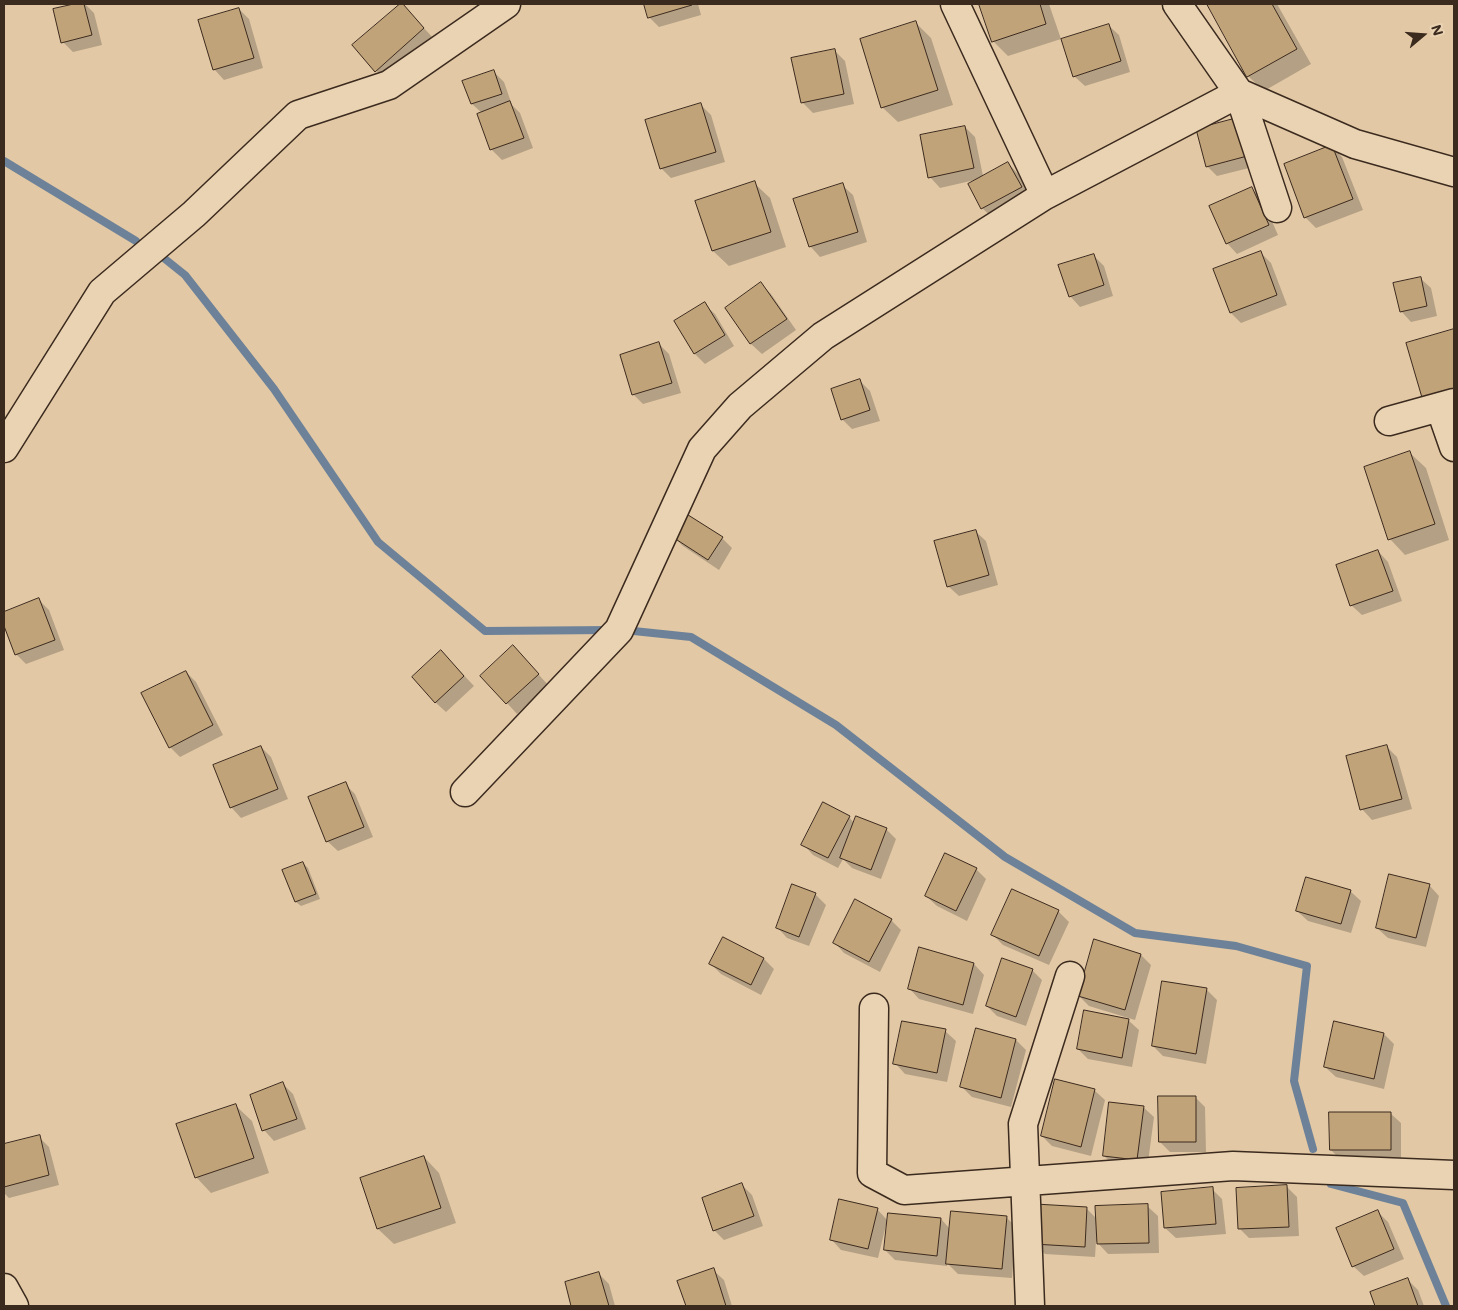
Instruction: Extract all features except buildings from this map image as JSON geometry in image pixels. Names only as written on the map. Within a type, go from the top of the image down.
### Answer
[{"type":"street","points":[[4,448],[102,292],[194,214],[298,115],[389,85],[506,4]]},
{"type":"street","points":[[955,4],[1045,195]]},
{"type":"street","points":[[1177,4],[1239,92],[1277,208]]},
{"type":"street","points":[[465,792],[619,630],[702,449],[740,406],[823,336],[1045,195],[1239,92]]},
{"type":"street","points":[[1239,92],[1355,144],[1454,172]]},
{"type":"street","points":[[1389,421],[1447,405],[1454,448]]},
{"type":"street","points":[[1030,1306],[1023,1124],[1070,976]]},
{"type":"street","points":[[874,1008],[872,1174],[904,1190],[1233,1166],[1454,1175]]},
{"type":"street","points":[[4,1288],[14,1306]]},
{"type":"waterway","points":[[4,161],[136,241]]},
{"type":"waterway","points":[[160,255],[185,275],[274,389],[378,542],[485,631],[610,630]]},
{"type":"waterway","points":[[624,630],[691,637],[836,725],[1005,857],[1135,933],[1236,946],[1307,966],[1294,1081],[1313,1149]]},
{"type":"waterway","points":[[1331,1184],[1403,1203],[1446,1306]]}]
